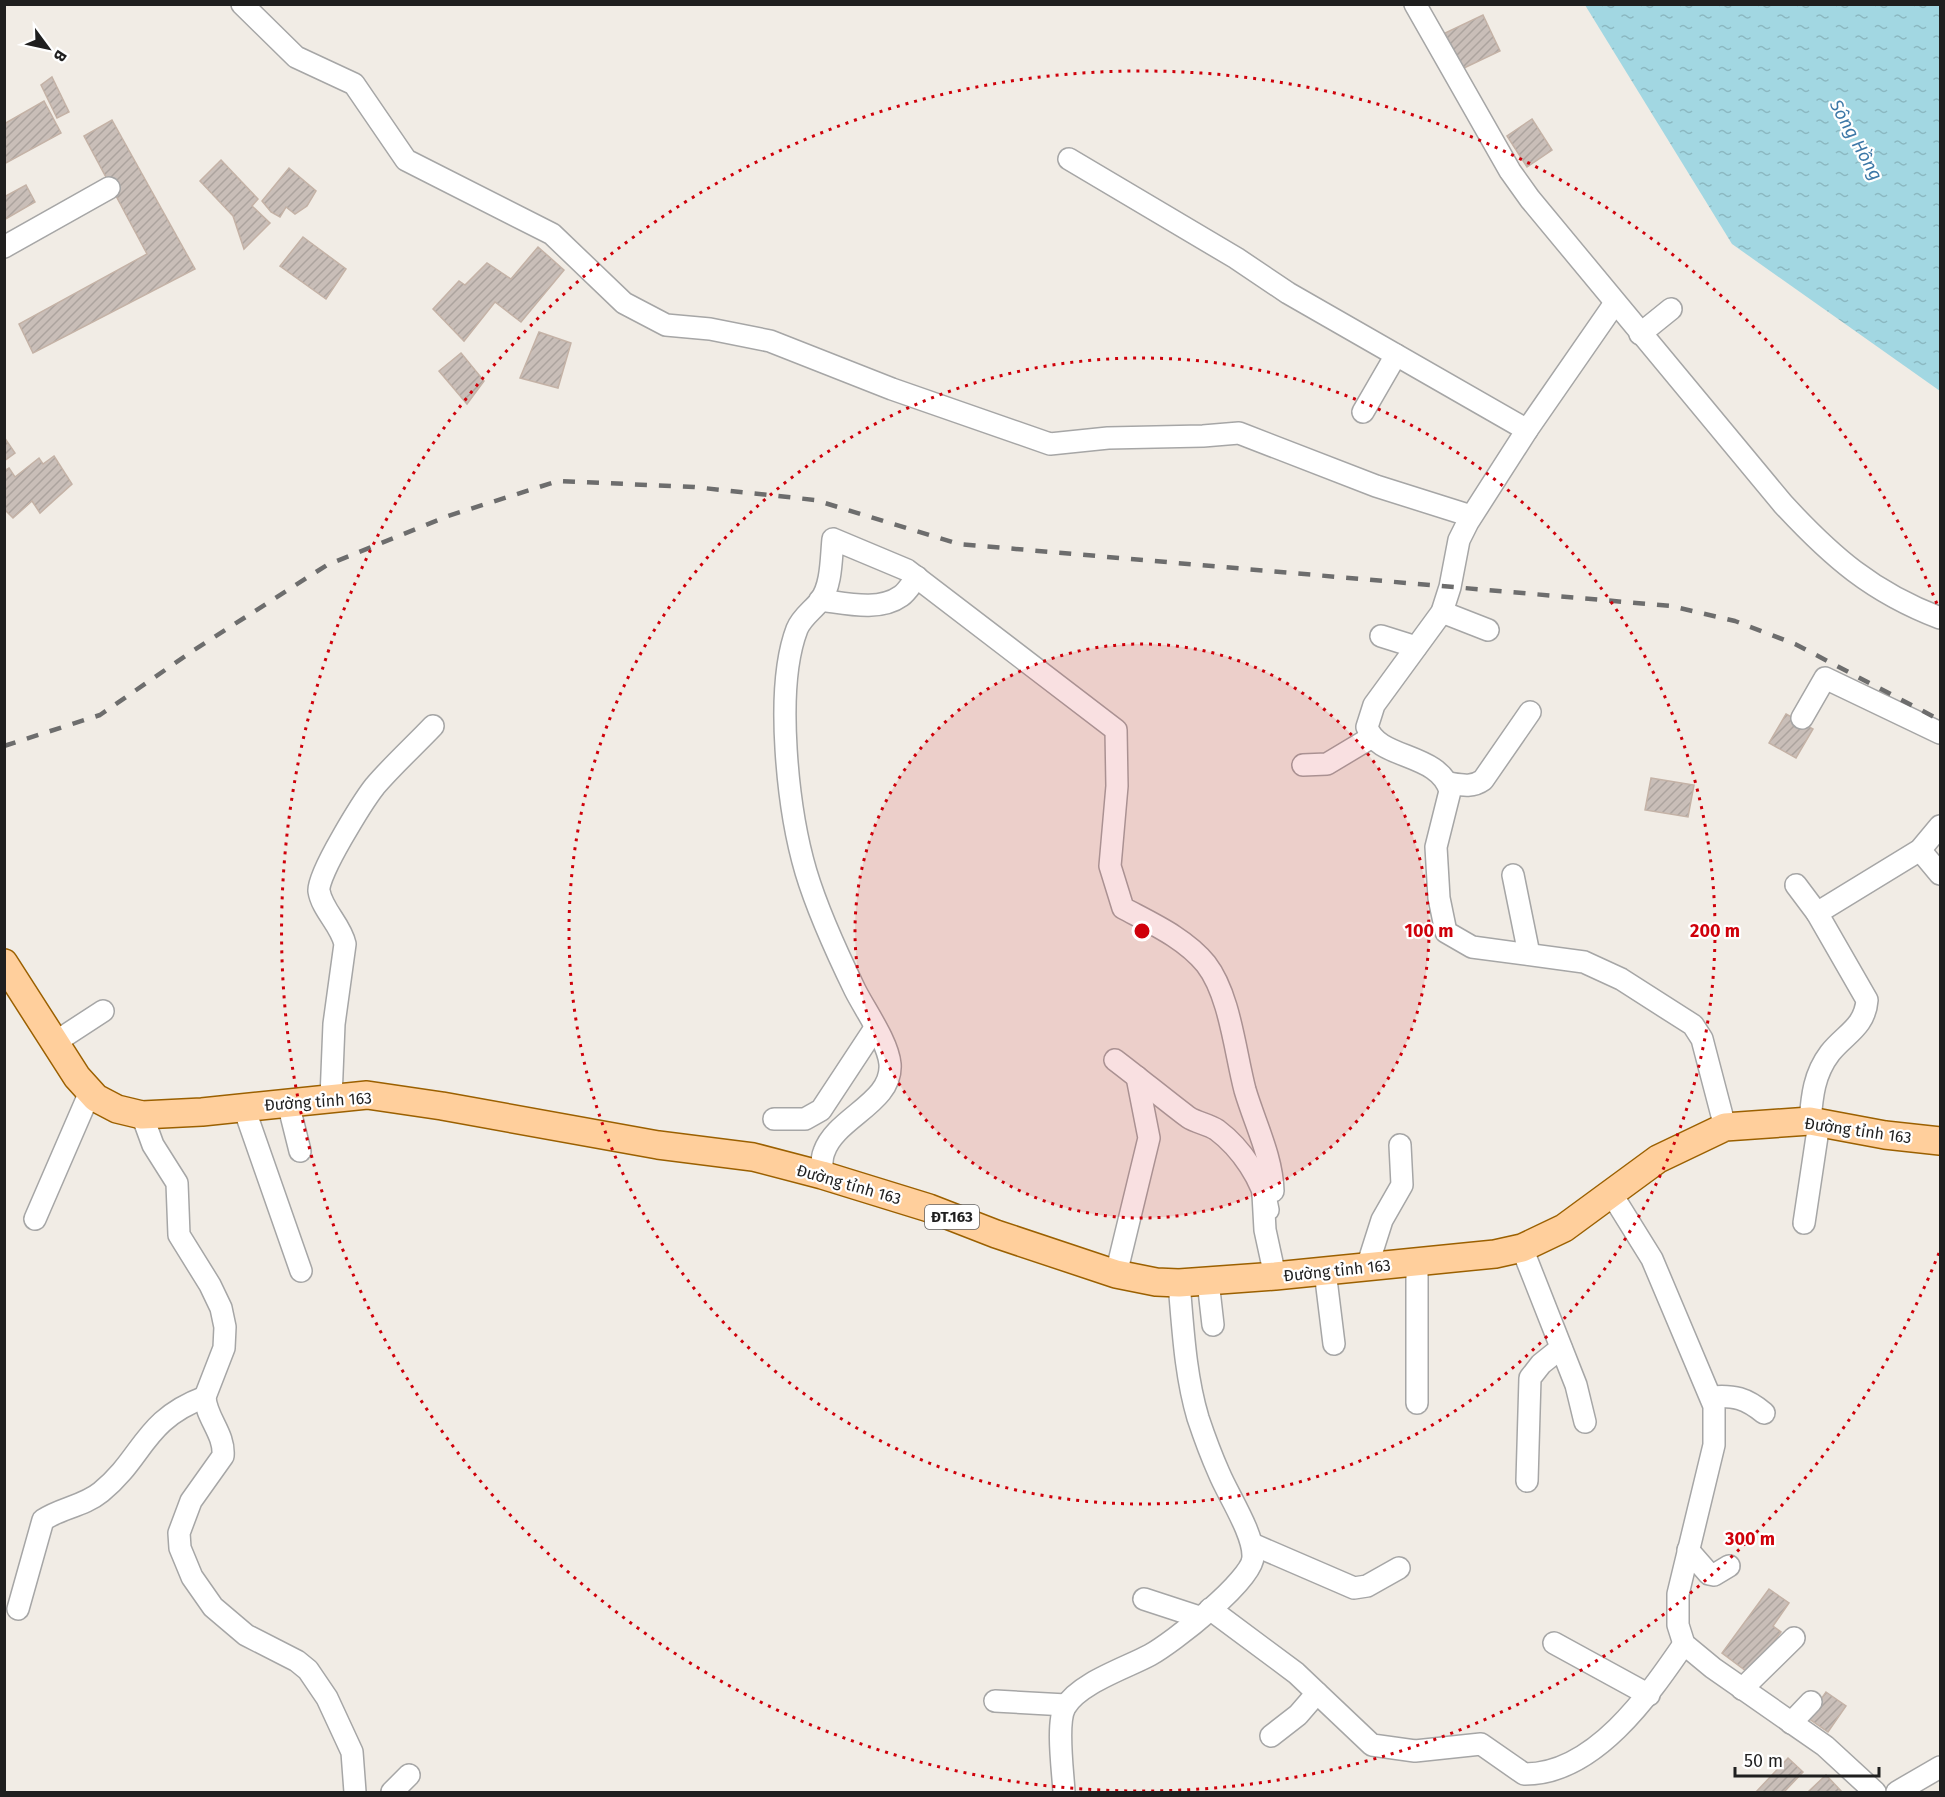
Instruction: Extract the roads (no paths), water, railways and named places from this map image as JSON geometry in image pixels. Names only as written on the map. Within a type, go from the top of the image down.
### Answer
[{"type":"main road","name":"Đường tỉnh 163","points":[[4,963],[54,1043],[90,1092],[96,1098],[117,1109],[142,1115],[244,1108],[367,1095],[442,1106],[658,1145],[753,1157],[822,1175],[929,1208],[996,1234],[1116,1274],[1179,1283],[1417,1262],[1495,1254],[1522,1248],[1564,1228],[1658,1159],[1725,1126],[1815,1122],[1885,1135],[1941,1141]]},
{"type":"street","points":[[242,4],[296,57],[354,84],[406,160],[552,234],[624,303],[666,325],[710,329],[770,341],[891,389],[1050,444],[1108,438],[1239,433],[1376,486],[1472,516]]},
{"type":"street","points":[[1414,4],[1510,171],[1640,334],[1783,504],[1824,548],[1859,576],[1941,618]]},
{"type":"street","points":[[1069,159],[1236,258],[1288,293],[1527,430]]},
{"type":"street","points":[[4,247],[109,188]]},
{"type":"street","points":[[1530,712],[1483,780],[1476,785],[1467,786],[1448,783],[1426,764],[1372,737],[1367,728],[1374,705],[1442,612],[1450,587],[1459,540],[1472,516],[1527,430],[1615,303]]},
{"type":"street","points":[[1640,334],[1671,309]]},
{"type":"street","points":[[1363,411],[1396,355]]},
{"type":"street","points":[[822,1175],[824,1151],[837,1131],[874,1099],[889,1078],[890,1064],[854,988],[806,872],[789,791],[785,722],[788,677],[798,628],[805,616],[820,600],[827,582],[833,539],[869,552],[916,577],[1079,699],[1116,730],[1117,786],[1110,866],[1123,908],[1169,933],[1206,964],[1221,992],[1246,1092],[1272,1171],[1273,1191],[1263,1194]]},
{"type":"street","points":[[820,600],[866,605],[886,602],[902,596],[916,577]]},
{"type":"street","points":[[1442,612],[1488,630]]},
{"type":"street","points":[[1382,636],[1416,647]]},
{"type":"street","points":[[1802,718],[1825,678],[1941,733]]},
{"type":"street","points":[[331,1098],[334,1024],[345,944],[342,932],[321,899],[318,885],[340,841],[374,787],[433,726]]},
{"type":"street","points":[[1303,765],[1327,764],[1372,737]]},
{"type":"street","points":[[1448,783],[1450,791],[1436,847],[1439,898],[1446,932],[1472,947],[1584,962],[1621,979],[1693,1026],[1702,1039],[1725,1126]]},
{"type":"street","points":[[1817,913],[1920,850],[1941,826]]},
{"type":"street","points":[[1920,850],[1941,874]]},
{"type":"street","points":[[1513,875],[1529,954]]},
{"type":"street","points":[[1796,885],[1817,913],[1867,1000],[1866,1013],[1859,1025],[1830,1053],[1812,1089],[1815,1122],[1804,1223]]},
{"type":"street","points":[[54,1043],[103,1011]]},
{"type":"street","points":[[774,1119],[805,1119],[821,1110],[874,1028]]},
{"type":"street","points":[[1115,1060],[1191,1119],[1216,1130],[1238,1151],[1255,1175],[1263,1194],[1265,1230],[1275,1276]]},
{"type":"street","points":[[1116,1274],[1149,1138],[1137,1077]]},
{"type":"street","points":[[35,1219],[90,1092]]},
{"type":"street","points":[[288,1102],[300,1151]]},
{"type":"street","points":[[244,1108],[301,1271]]},
{"type":"street","points":[[142,1115],[153,1144],[177,1183],[179,1235],[210,1285],[223,1317],[224,1348],[205,1398],[205,1405],[224,1447],[224,1456],[191,1501],[179,1533],[180,1548],[192,1577],[213,1607],[246,1635],[297,1661],[308,1670],[327,1698],[352,1752],[360,1790]]},
{"type":"street","points":[[1367,1267],[1382,1220],[1402,1185],[1404,1172],[1400,1145]]},
{"type":"street","points":[[1611,1193],[1652,1259],[1711,1397],[1716,1426],[1714,1445],[1678,1594],[1678,1625],[1684,1644],[1742,1689],[1843,1761],[1875,1792]]},
{"type":"street","points":[[1522,1248],[1576,1385],[1585,1422]]},
{"type":"street","points":[[1417,1262],[1417,1403]]},
{"type":"street","points":[[1325,1271],[1334,1344]]},
{"type":"street","points":[[1208,1281],[1213,1325]]},
{"type":"street","points":[[1064,1792],[1062,1723],[1066,1705],[1092,1684],[1153,1653],[1205,1613],[1248,1573],[1254,1558],[1252,1544],[1218,1472],[1198,1418],[1188,1372],[1179,1283]]},
{"type":"street","points":[[1527,1481],[1530,1378],[1541,1364],[1561,1348]]},
{"type":"street","points":[[1711,1397],[1729,1395],[1743,1398],[1764,1413]]},
{"type":"street","points":[[18,1609],[43,1520],[101,1492],[122,1470],[147,1436],[170,1414],[205,1398]]},
{"type":"street","points":[[1252,1544],[1354,1588],[1367,1586],[1400,1568]]},
{"type":"street","points":[[1688,1550],[1709,1574],[1714,1575],[1729,1566]]},
{"type":"street","points":[[1144,1599],[1205,1613],[1296,1673],[1372,1745],[1415,1751],[1481,1744],[1490,1748],[1518,1770],[1533,1774],[1569,1762],[1592,1750],[1617,1729],[1649,1695],[1684,1644]]},
{"type":"street","points":[[1742,1689],[1794,1638]]},
{"type":"street","points":[[1554,1643],[1649,1695]]},
{"type":"street","points":[[1271,1736],[1298,1715],[1317,1693]]},
{"type":"street","points":[[995,1701],[1066,1705]]},
{"type":"street","points":[[1791,1723],[1811,1702]]},
{"type":"street","points":[[1896,1792],[1941,1767]]},
{"type":"street","points":[[392,1792],[409,1775]]},
{"type":"water","name":"Sông Hồng","points":[[1585,5],[1940,5],[1940,391],[1732,244]]},
{"type":"railway","points":[[4,746],[100,715],[194,650],[327,565],[448,516],[558,481],[694,487],[815,500],[959,544],[1671,606],[1735,621],[1795,644],[1940,720]]}]
